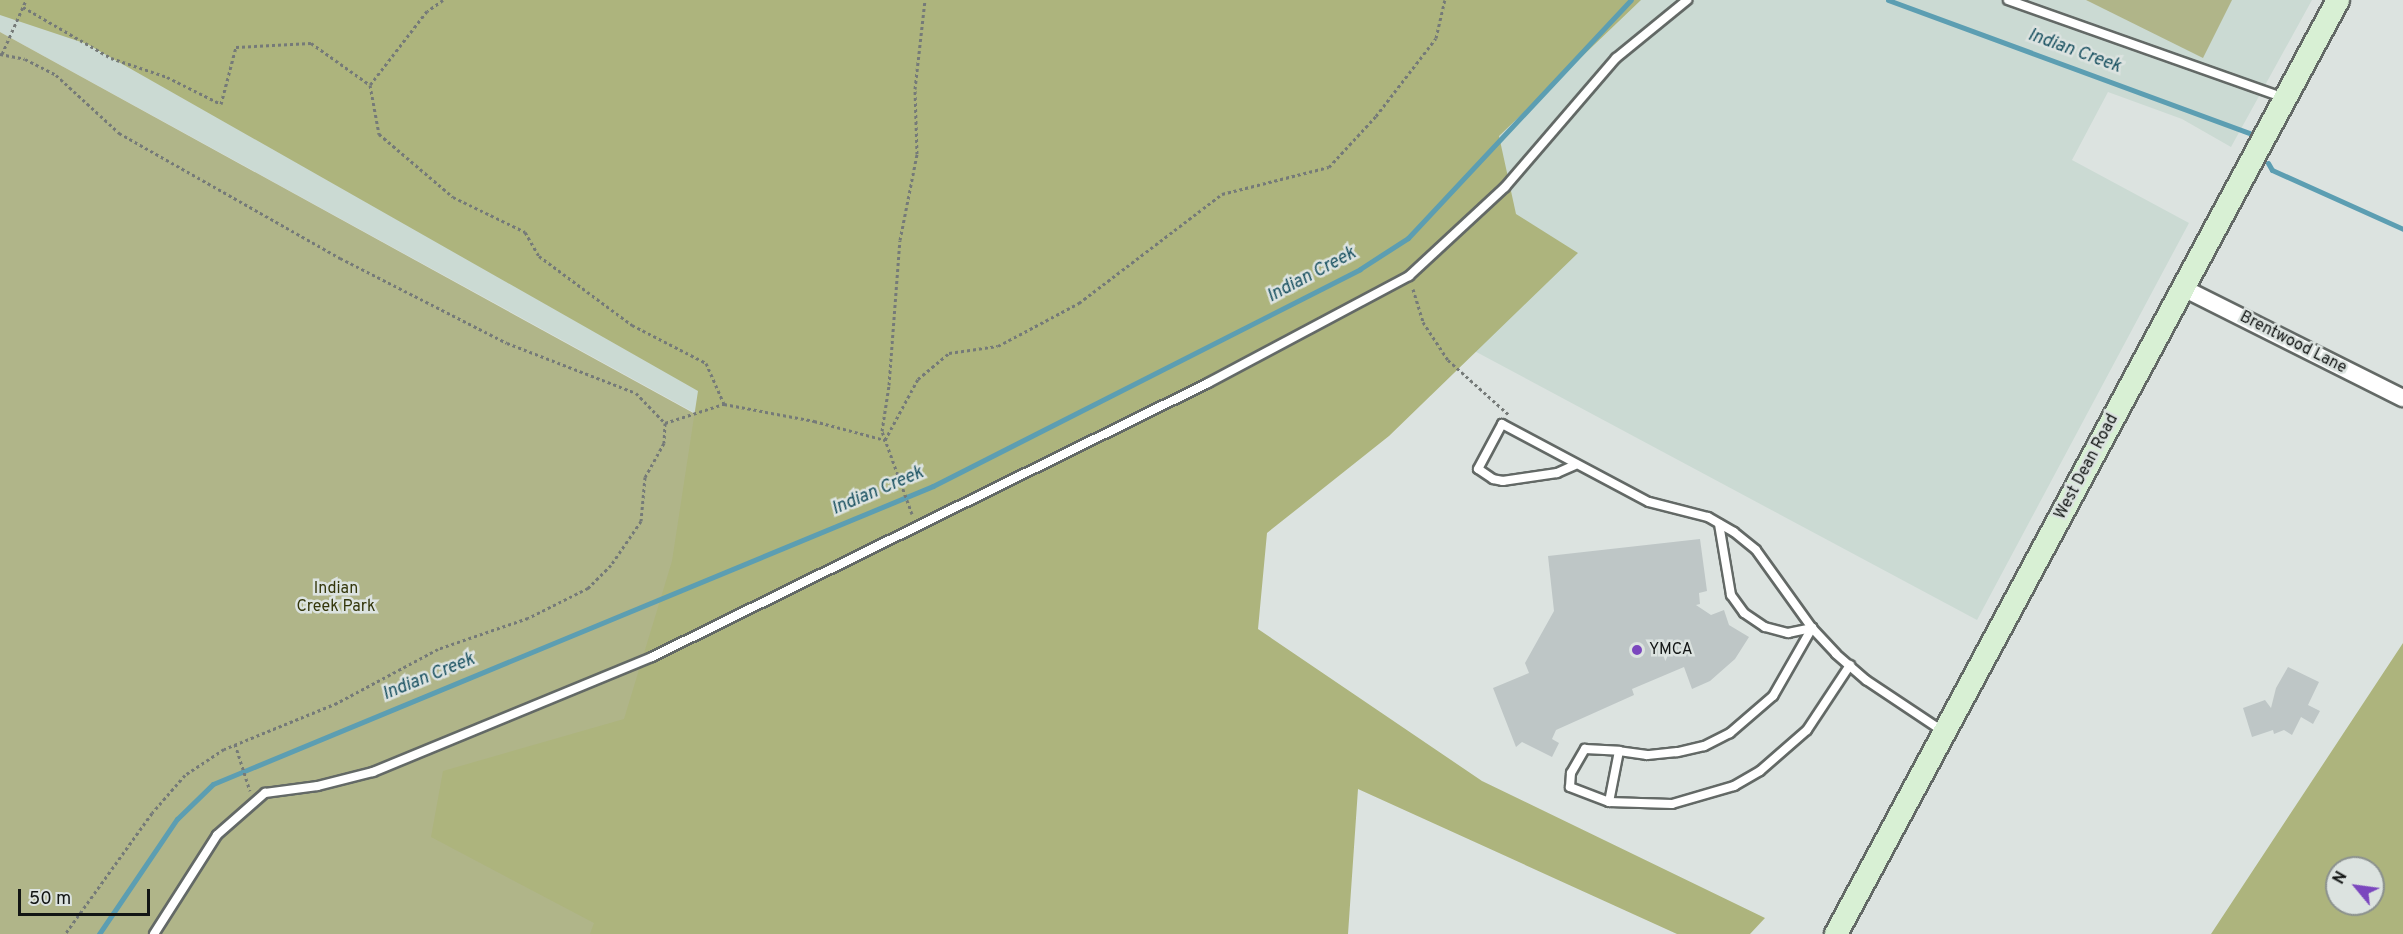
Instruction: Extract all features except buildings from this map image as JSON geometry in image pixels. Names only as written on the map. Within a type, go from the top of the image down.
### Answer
[{"type":"street","name":"West Dean Road","points":[[1836,934],[2338,0]]},
{"type":"street","name":"Brentwood Lane","points":[[2183,288],[2403,398]]},
{"type":"lane","points":[[154,934],[217,836],[265,793],[318,786],[373,772],[652,657],[1208,383],[1409,276],[1505,187],[1616,58],[1687,0]]},
{"type":"lane","points":[[2008,0],[2285,99]]},
{"type":"lane","points":[[1575,465],[1557,473],[1503,481],[1484,474],[1478,469],[1502,424],[1575,465],[1649,502],[1684,509],[1719,524],[1756,550],[1812,628],[1850,665],[1944,733]]},
{"type":"lane","points":[[1719,524],[1731,595],[1744,613],[1765,627],[1788,633],[1812,628]]},
{"type":"lane","points":[[1812,628],[1773,696],[1730,733],[1704,746],[1677,752],[1647,755],[1585,749],[1571,773],[1570,787],[1609,802],[1672,804],[1734,786],[1760,771],[1807,730],[1850,665]]},
{"type":"lane","points":[[1609,802],[1619,751]]},
{"type":"path","points":[[26,0],[1,54],[25,59],[56,75],[119,133],[340,258],[507,343],[636,393],[665,423]]},
{"type":"path","points":[[370,85],[427,11],[443,0]]},
{"type":"path","points":[[917,526],[905,499],[882,431],[889,385],[900,240],[917,154],[915,89],[925,0]]},
{"type":"path","points":[[885,440],[918,379],[950,353],[998,346],[1079,303],[1222,194],[1329,167],[1376,116],[1436,38],[1445,0]]},
{"type":"path","points":[[23,7],[111,58],[167,77],[221,104],[236,47],[311,43],[370,85],[379,134],[453,197],[525,232],[539,256],[632,325],[706,363],[724,404]]},
{"type":"path","points":[[1409,276],[1423,322],[1448,360],[1506,409],[1513,429]]},
{"type":"path","points":[[665,423],[724,404],[814,421],[885,440]]},
{"type":"path","points":[[65,934],[168,793],[185,775],[235,744],[337,703],[438,649],[528,618],[588,588],[611,565],[641,521],[645,477],[663,442],[665,423]]},
{"type":"path","points":[[235,744],[247,782]]},
{"type":"shaded area","points":[[0,0],[2312,0],[2231,147],[2182,119],[2108,92],[2072,160],[2189,223],[1977,620],[1452,339],[1067,617],[0,32]]},
{"type":"green space","points":[[0,0],[1641,0],[1499,136],[1516,214],[1578,253],[1389,436],[1267,533],[1258,629],[1482,781],[1765,918],[1750,934],[1677,934],[1358,789],[1348,934],[590,934],[594,923],[431,837],[443,771],[624,719],[672,561],[698,391],[87,44],[0,15]]},
{"type":"green space","points":[[2086,0],[2232,0],[2203,58]]},
{"type":"green space","name":"Indian Creek Park","points":[[0,32],[959,559],[663,934],[0,934]]},
{"type":"green space","points":[[2403,643],[2403,934],[2211,934]]},
{"type":"waterway","name":"Indian Creek","points":[[99,934],[177,819],[213,784],[933,486],[1360,269],[1408,238],[1631,0]]},
{"type":"waterway","name":"Indian Creek","points":[[1888,0],[2250,133]]},
{"type":"waterway","name":"Indian Creek","points":[[2268,163],[2272,170],[2403,229]]},
{"type":"place","name":"YMCA","points":[[1637,650]]}]
